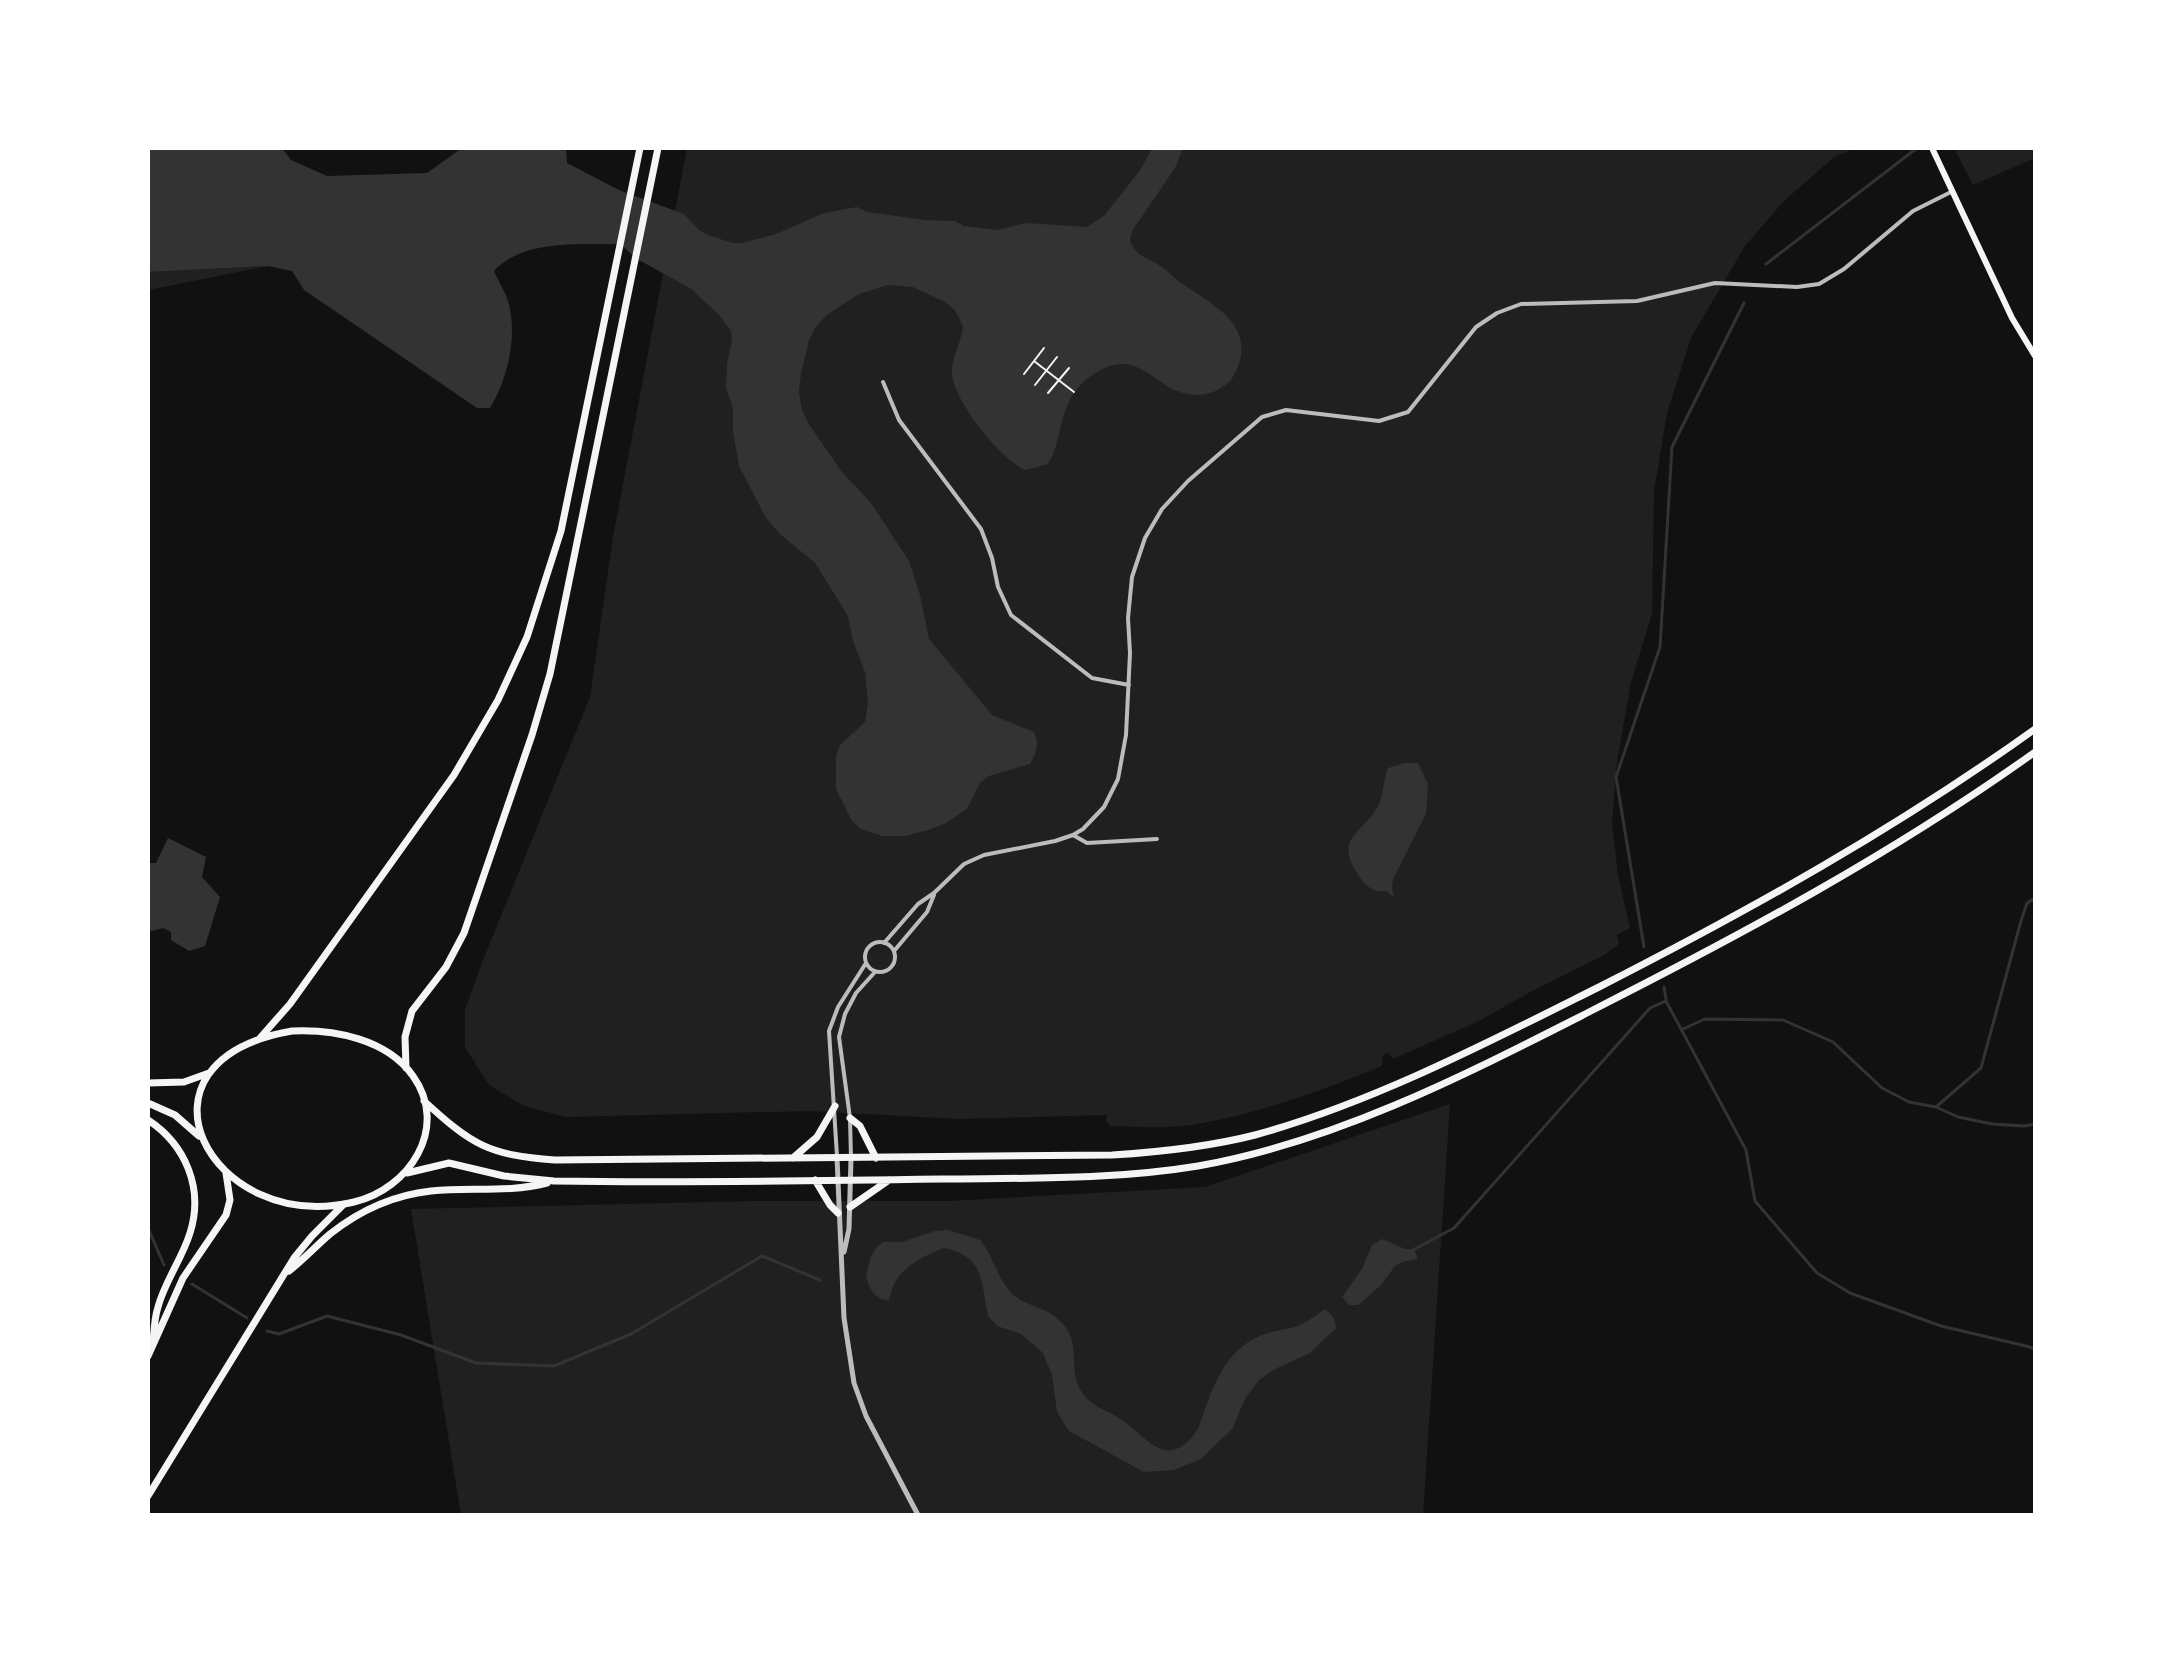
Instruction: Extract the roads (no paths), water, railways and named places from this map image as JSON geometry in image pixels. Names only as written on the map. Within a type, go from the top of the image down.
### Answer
[{"type":"main road","points":[[260,1038],[290,1004],[454,775],[513,670],[540,603],[561,531],[640,148]]},
{"type":"main road","points":[[406,1068],[408,1020],[421,997],[446,967],[464,933],[542,703],[658,148]]},
{"type":"main road","points":[[1932,148],[2012,318],[2035,356]]},
{"type":"main road","points":[[424,1101],[469,1140],[490,1149],[555,1160],[1152,1152],[1223,1142],[1291,1124],[1417,1073],[1658,957],[1849,852],[1951,788],[2035,729]]},
{"type":"main road","points":[[407,1173],[423,1142],[426,1121],[424,1101],[417,1082],[406,1068],[376,1047],[346,1035],[307,1031],[260,1038],[232,1052],[211,1072],[202,1086],[197,1106],[201,1137],[209,1154],[226,1173],[251,1190],[279,1201],[308,1206],[344,1204],[382,1191],[407,1173],[449,1163],[504,1176],[554,1181],[889,1180],[1139,1174],[1202,1165],[1256,1153],[1351,1122],[1525,1044],[1758,924],[1912,836],[2035,752]]},
{"type":"main road","points":[[148,1083],[184,1082],[211,1072]]},
{"type":"main road","points":[[148,1103],[175,1115],[201,1137]]},
{"type":"main road","points":[[793,1158],[817,1137],[835,1106]]},
{"type":"main road","points":[[850,1118],[860,1126],[876,1158]]},
{"type":"main road","points":[[148,1120],[172,1140],[186,1159],[193,1180],[195,1203],[189,1234],[157,1310],[153,1344]]},
{"type":"main road","points":[[148,1356],[183,1278],[226,1215],[230,1200],[226,1173]]},
{"type":"main road","points":[[815,1180],[838,1213]]},
{"type":"main road","points":[[850,1207],[889,1180]]},
{"type":"main road","points":[[284,1274],[347,1221],[385,1202],[432,1191],[522,1190],[554,1181]]},
{"type":"main road","points":[[148,1496],[284,1274],[312,1236],[344,1204]]},
{"type":"street","points":[[884,943],[918,904],[964,864],[984,855],[1073,835],[1104,807],[1118,779],[1126,735],[1128,618],[1132,577],[1145,538],[1162,509],[1188,481],[1262,417],[1286,410],[1379,421],[1408,412],[1476,327],[1497,313],[1521,304],[1637,301],[1715,283],[1797,287],[1819,284],[1844,269],[1913,211],[1953,191]]},
{"type":"street","points":[[883,382],[899,420],[981,529],[998,587],[1011,615],[1092,678],[1129,685]]},
{"type":"street","points":[[1073,835],[1087,843],[1157,839]]},
{"type":"street","points":[[894,951],[927,912],[934,893]]},
{"type":"street","points":[[866,963],[875,972],[884,972],[891,968],[895,960],[894,951],[884,943],[875,943],[867,949],[866,963],[838,1007],[829,1031],[844,1318],[854,1383],[866,1416],[918,1515]]},
{"type":"street","points":[[843,1257],[849,1229],[851,1158],[850,1118],[839,1037],[845,1014],[856,993],[875,972]]},
{"type":"waterway","points":[[1766,264],[1917,148]]},
{"type":"waterway","points":[[1644,947],[1616,777],[1660,647],[1672,447],[1744,303]]},
{"type":"waterway","points":[[1936,1107],[1981,1068],[2021,921],[2027,903],[2035,898]]},
{"type":"waterway","points":[[1664,987],[1666,999]]},
{"type":"waterway","points":[[1413,1250],[1454,1228],[1650,1008],[1666,1001],[1746,1150],[1755,1201],[1817,1273],[1850,1293],[1941,1326],[2035,1350]]},
{"type":"waterway","points":[[1683,1029],[1705,1019],[1783,1020],[1833,1042],[1882,1088],[1909,1102],[1992,1124],[2035,1124]]},
{"type":"waterway","points":[[148,1228],[164,1265]]},
{"type":"waterway","points":[[267,1331],[279,1334],[327,1316],[401,1335],[476,1363],[554,1366],[631,1334],[762,1256],[820,1280]]},
{"type":"waterway","points":[[192,1284],[247,1318]]}]
